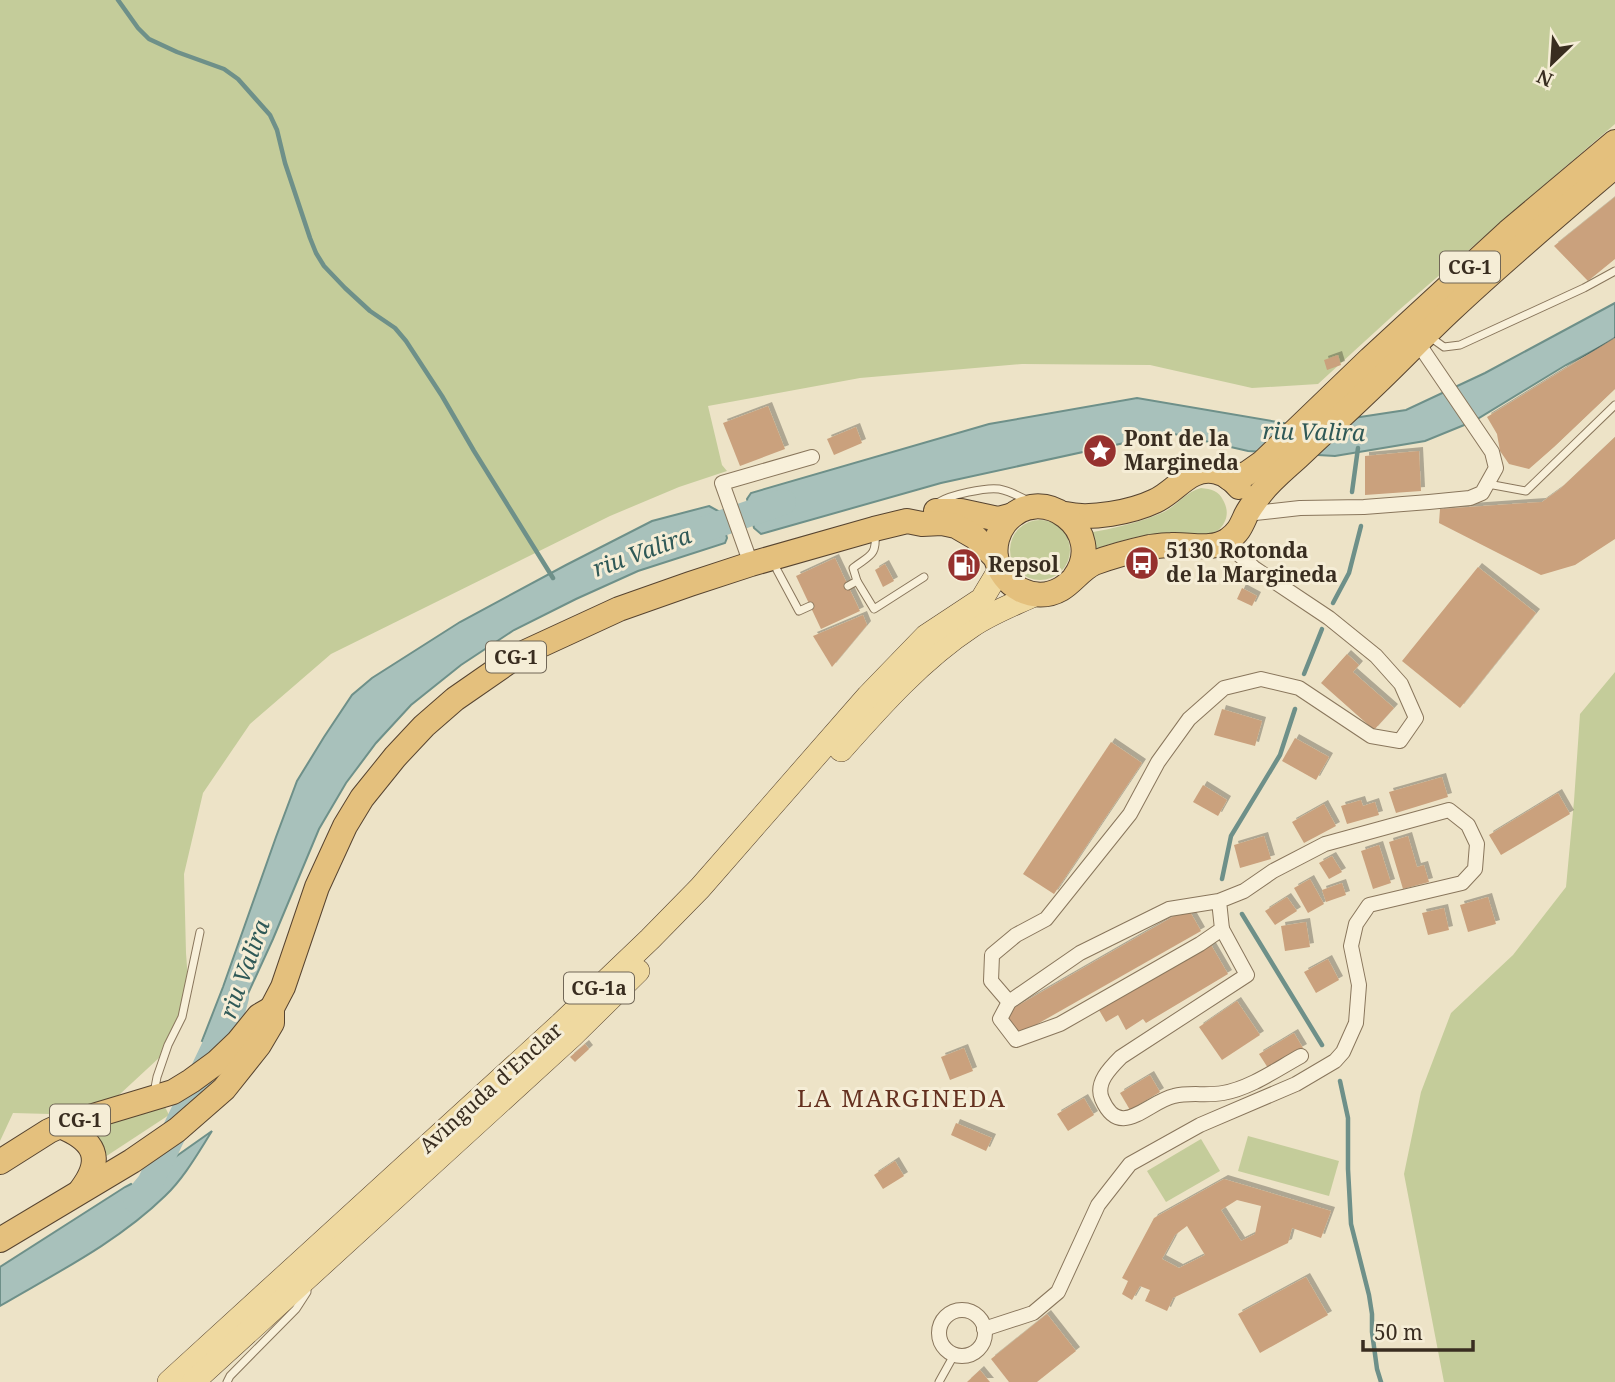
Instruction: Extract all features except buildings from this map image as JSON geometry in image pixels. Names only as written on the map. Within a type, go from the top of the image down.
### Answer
[{"type":"highway","name":"CG-1","points":[[1229,478],[1246,474],[1263,462],[1508,232],[1615,142]]},
{"type":"highway","name":"CG-1","points":[[1225,542],[1242,526],[1246,514],[1264,490],[1298,456],[1451,310],[1615,166]]},
{"type":"highway","points":[[1037,506],[1077,517],[1095,517],[1140,506],[1162,497],[1191,475],[1214,471],[1236,483],[1243,492],[1246,514]]},
{"type":"highway","name":"CG-1","points":[[907,522],[919,512],[961,511],[998,519],[1037,506]]},
{"type":"highway","points":[[1065,514],[1076,526],[1083,541],[1083,558],[1074,578]]},
{"type":"highway","points":[[998,564],[996,546],[999,534],[1013,515]]},
{"type":"highway","name":"CG-1","points":[[0,1162],[60,1126],[165,1094],[191,1081],[217,1062],[259,1045],[272,1023],[278,997],[317,887],[345,826],[373,783],[424,726],[455,699],[517,656],[619,609],[756,555],[907,522],[956,526],[975,537],[1014,587],[1036,594]]},
{"type":"highway","points":[[1036,594],[1057,591],[1092,564],[1150,547],[1169,544],[1200,547],[1225,542]]},
{"type":"highway","name":"CG-1","points":[[0,1240],[132,1161],[177,1129],[224,1089],[242,1052]]},
{"type":"highway","points":[[165,1094],[180,1092],[190,1099],[193,1111],[191,1117]]},
{"type":"highway","points":[[60,1126],[76,1133],[90,1146],[94,1154],[90,1179],[81,1190]]},
{"type":"main road","name":"Avinguda d'Enclar","points":[[169,1382],[650,939],[700,888],[868,696],[926,636],[982,599],[998,564]]},
{"type":"main road","name":"Avinguda d'Enclar","points":[[193,1382],[617,993],[678,931],[910,676],[974,624],[1036,594]]},
{"type":"street","points":[[1246,514],[1300,508],[1364,507],[1470,498],[1482,493],[1496,468],[1492,452],[1438,372],[1422,338]]},
{"type":"street","points":[[756,555],[722,483],[812,457]]},
{"type":"street","points":[[1009,1002],[991,981],[992,955],[1016,936],[1046,919],[1130,814],[1158,762],[1189,719],[1224,688],[1261,679],[1299,688],[1371,736],[1399,741],[1416,718],[1401,684],[1376,656],[1329,618],[1254,568],[1225,542]]},
{"type":"street","points":[[984,1329],[1033,1313],[1058,1292],[1098,1205],[1130,1164],[1200,1125],[1296,1084],[1335,1061],[1343,1052],[1356,1023],[1359,985],[1351,946],[1356,924],[1369,905],[1462,883],[1475,869],[1477,844],[1468,825],[1449,810],[1325,844],[1273,871],[1244,891],[1219,901],[1169,909],[1080,953],[1009,1002],[1000,1019],[1017,1040],[1060,1024],[1222,929]]},
{"type":"street","points":[[1219,901],[1222,929],[1247,975],[1121,1057],[1108,1070],[1102,1081],[1100,1094],[1107,1111],[1112,1116],[1123,1118],[1136,1116],[1175,1095],[1223,1093],[1245,1087],[1301,1056]]},
{"type":"street","points":[[957,1311],[971,1312],[978,1317],[984,1329],[982,1345],[970,1355],[954,1355],[940,1339],[939,1332],[945,1319],[957,1311]]},
{"type":"lane","points":[[1422,338],[1444,347],[1461,345],[1615,271]]},
{"type":"lane","points":[[1488,484],[1526,491],[1615,405]]},
{"type":"lane","points":[[930,511],[950,496],[996,488],[1021,496],[1037,506]]},
{"type":"lane","points":[[874,528],[876,547],[853,568],[857,581],[874,609],[924,577]]},
{"type":"lane","points":[[756,555],[777,570],[799,611],[810,606]]},
{"type":"lane","points":[[848,586],[857,581]]},
{"type":"lane","points":[[165,1094],[157,1077],[168,1045],[182,1017],[201,932]]},
{"type":"lane","points":[[227,1382],[296,1309],[307,1292],[305,1280]]},
{"type":"lane","points":[[939,1382],[954,1355]]},
{"type":"green space","points":[[0,0],[1615,0],[1615,124],[1399,310],[1318,384],[1252,388],[1150,365],[1022,364],[860,378],[708,406],[722,465],[727,471],[679,487],[610,516],[331,654],[250,724],[203,793],[184,874],[189,994],[160,1057],[106,1107],[50,1114],[13,1113],[0,1141]]},
{"type":"green space","points":[[1201,488],[1211,490],[1221,497],[1227,516],[1220,529],[1195,536],[1148,535],[1093,550],[1088,533],[1155,516],[1169,509],[1190,492]]},
{"type":"green space","points":[[1034,520],[1046,520],[1062,528],[1068,538],[1068,562],[1062,572],[1046,580],[1034,580],[1018,572],[1010,556],[1010,544],[1018,528]]},
{"type":"green space","points":[[1615,672],[1615,1382],[1444,1382],[1404,1174],[1421,1092],[1451,1013],[1513,955],[1566,887],[1580,714]]},
{"type":"green space","points":[[164,1105],[169,1115],[105,1157],[91,1131],[100,1125]]},
{"type":"green space","points":[[1248,1136],[1339,1161],[1329,1196],[1238,1171]]},
{"type":"green space","points":[[1201,1139],[1220,1171],[1166,1202],[1147,1171]]},
{"type":"water","points":[[1615,303],[1615,339],[1566,365],[1474,421],[1425,441],[1335,456],[1248,451],[1170,433],[941,483],[761,534],[754,528],[747,499],[751,493],[989,424],[1137,398],[1301,426],[1406,410],[1485,373]]},
{"type":"water","points":[[709,506],[720,512],[727,538],[725,543],[638,571],[514,630],[461,665],[411,705],[376,743],[346,783],[319,829],[241,1009],[199,1056],[205,1042],[202,1041],[297,781],[352,695],[372,678],[460,622],[566,565],[652,521]]},
{"type":"water","points":[[212,1131],[178,1181],[147,1213],[86,1256],[0,1306],[0,1267],[125,1187],[131,1184],[134,1186]]},
{"type":"waterway","points":[[118,0],[149,39],[224,69],[238,79],[270,115],[316,253],[324,266],[345,288],[370,311],[395,328],[406,341],[553,578]]},
{"type":"waterway","points":[[1352,492],[1358,448]]},
{"type":"waterway","name":"riu Valira","points":[[690,534],[783,502]]},
{"type":"waterway","points":[[1333,603],[1349,573],[1361,526]]},
{"type":"waterway","points":[[1304,674],[1322,629]]},
{"type":"waterway","points":[[1222,879],[1231,836],[1280,755],[1295,709]]},
{"type":"waterway","points":[[1242,914],[1322,1045]]},
{"type":"waterway","name":"riu Valira","points":[[136,1200],[150,1183],[236,997]]},
{"type":"waterway","points":[[1340,1081],[1348,1118],[1351,1224],[1369,1295],[1377,1369],[1381,1382]]},
{"type":"place","name":"Pont de la Margineda","points":[[1100,451]]},
{"type":"place","name":"5130 Rotonda de la Margineda","points":[[1142,563]]},
{"type":"place","name":"Repsol","points":[[964,565]]},
{"type":"district","name":"LA MARGINEDA","points":[[902,1099]]}]
